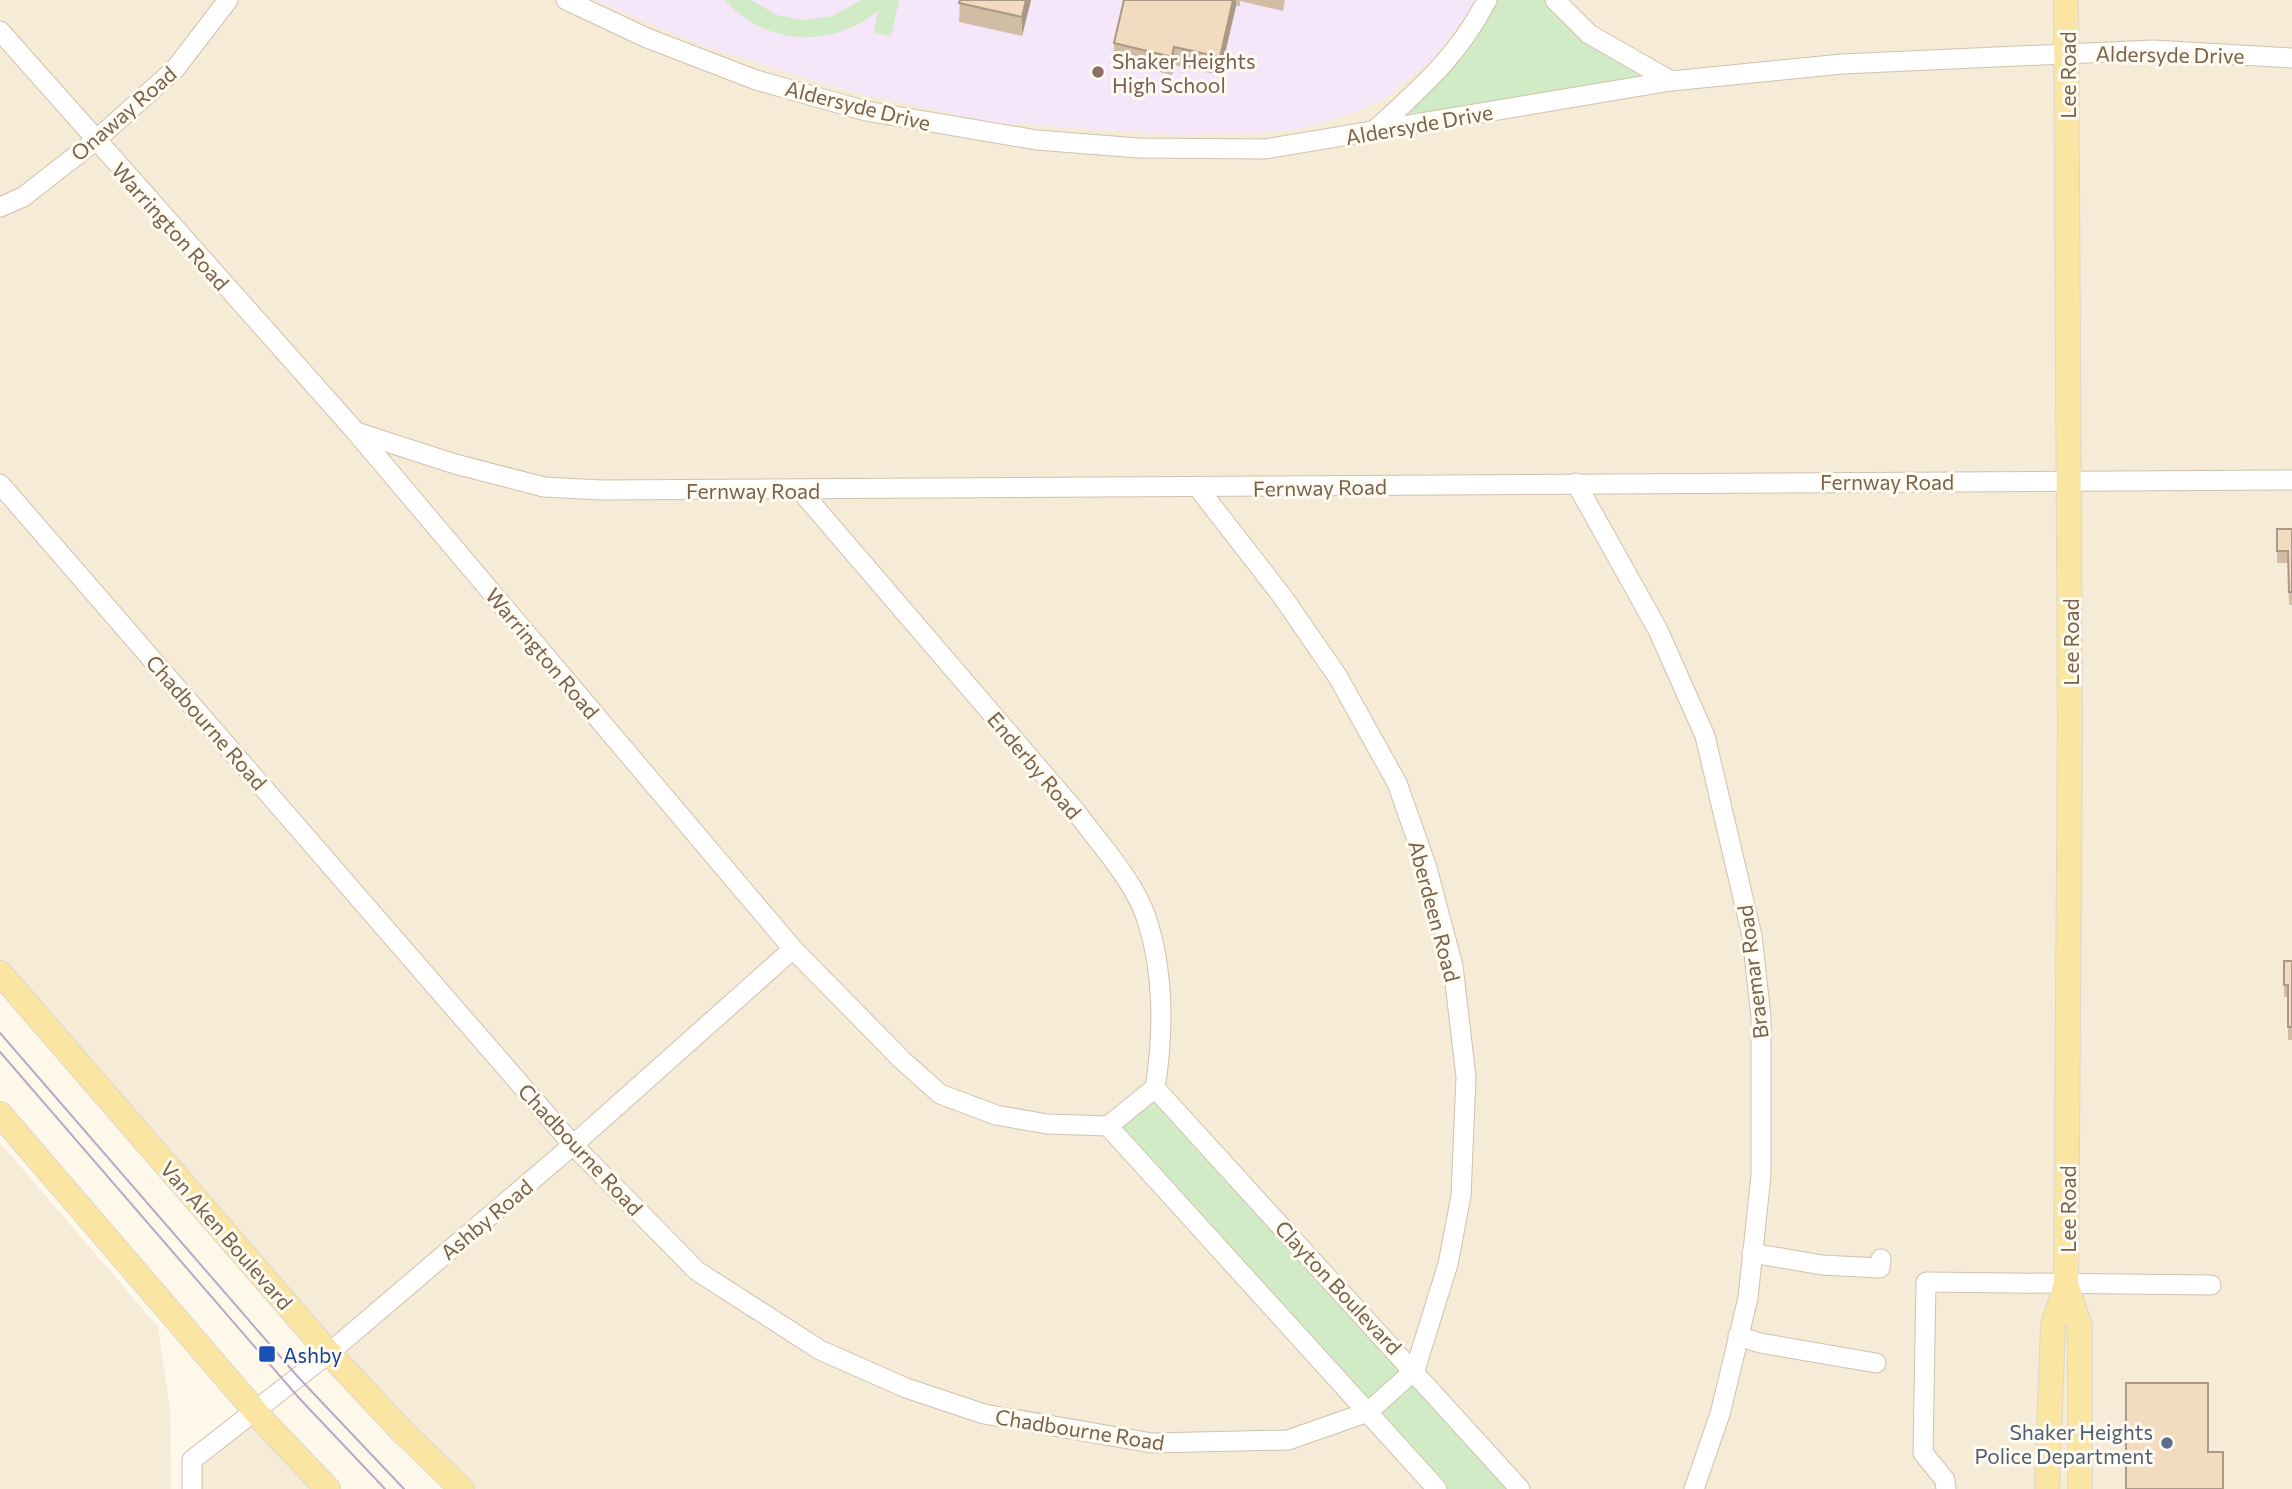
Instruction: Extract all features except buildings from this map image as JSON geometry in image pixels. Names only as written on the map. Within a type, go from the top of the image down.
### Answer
[{"type":"main road","name":"Lee Road","points":[[2047,1489],[2053,1326],[2066,1284],[2066,0]]},
{"type":"main road","name":"Van Aken Boulevard","points":[[0,973],[329,1353],[401,1430],[462,1489]]},
{"type":"main road","points":[[0,1114],[255,1410],[328,1489]]},
{"type":"main road","name":"Lee Road","points":[[2066,1284],[2080,1327],[2080,1489]]},
{"type":"street","name":"Onaway Road","points":[[0,207],[23,197],[95,141],[175,69],[228,0]]},
{"type":"street","name":"Aldersyde Drive","points":[[566,0],[647,38],[756,80],[866,111],[953,128],[1037,140],[1138,148],[1265,149],[1671,81],[1843,64],[2153,50],[2292,58]]},
{"type":"street","points":[[1374,131],[1437,74],[1462,44],[1487,0]]},
{"type":"street","points":[[1555,0],[1589,34],[1671,81]]},
{"type":"street","name":"Warrington Road","points":[[0,31],[356,432],[793,949],[902,1060],[940,1094],[996,1115],[1047,1124],[1108,1126]]},
{"type":"street","name":"Fernway Road","points":[[356,432],[456,464],[544,487],[602,490],[1199,489],[1576,483],[2292,480]]},
{"type":"street","name":"Braemar Road","points":[[1576,483],[1658,630],[1700,725],[1731,838],[1752,936],[1761,1017],[1761,1175],[1748,1298],[1720,1414],[1694,1489]]},
{"type":"street","name":"Chadbourne Road","points":[[0,484],[573,1145],[697,1271],[821,1350],[932,1397],[984,1414],[1152,1443],[1289,1440],[1368,1412]]},
{"type":"street","name":"Aberdeen Road","points":[[1199,489],[1282,596],[1331,667],[1397,783],[1427,868],[1453,966],[1466,1077],[1461,1196],[1448,1264],[1415,1370]]},
{"type":"street","name":"Enderby Road","points":[[800,490],[1077,813],[1115,864],[1145,915],[1158,979],[1161,1050],[1155,1088]]},
{"type":"street","name":"Ashby Road","points":[[192,1489],[192,1460],[329,1353],[573,1145],[793,949]]},
{"type":"street","points":[[1155,1088],[1108,1126],[1437,1489]]},
{"type":"street","name":"Clayton Boulevard","points":[[1155,1088],[1415,1370],[1520,1489]]},
{"type":"street","points":[[1752,1253],[1822,1265],[1880,1268],[1881,1259]]},
{"type":"street","points":[[1946,1489],[1945,1480],[1923,1453],[1926,1282],[2211,1284]]},
{"type":"street","points":[[1738,1336],[1760,1343],[1817,1353],[1874,1369]]},
{"type":"street","points":[[1368,1412],[1415,1370]]},
{"type":"shaded area","points":[[0,0],[594,0],[707,47],[852,92],[994,122],[1176,135],[1261,133],[1304,128],[1361,110],[1386,96],[1431,61],[1467,14],[1474,0],[2292,0],[2292,1489],[462,1489],[0,973]]},
{"type":"shaded area","name":"Shaker Heights High School","points":[[594,0],[1474,0],[1467,14],[1431,61],[1386,97],[1361,110],[1304,128],[1261,133],[1176,135],[994,122],[852,92],[707,47]]},
{"type":"shaded area","points":[[0,1143],[158,1327],[170,1410],[171,1489],[0,1489]]},
{"type":"shaded area","points":[[255,1410],[328,1489],[192,1489],[192,1460]]},
{"type":"green space","points":[[725,0],[751,0],[777,15],[804,20],[832,16],[861,0],[899,0],[891,36],[874,32],[878,11],[840,32],[799,37],[779,34],[759,26],[741,15]]},
{"type":"green space","points":[[1487,0],[1555,0],[1671,81],[1374,131]]},
{"type":"green space","points":[[1155,1088],[1520,1489],[1437,1489],[1108,1126]]},
{"type":"tram line","points":[[0,1033],[298,1377],[404,1489]]},
{"type":"tram line","points":[[0,1052],[299,1398],[385,1489]]},
{"type":"place","name":"Shaker Heights High School","points":[[1098,72]]},
{"type":"place","name":"Ashby","points":[[267,1354]]},
{"type":"place","name":"Shaker Heights Police Department","points":[[2167,1443]]}]
